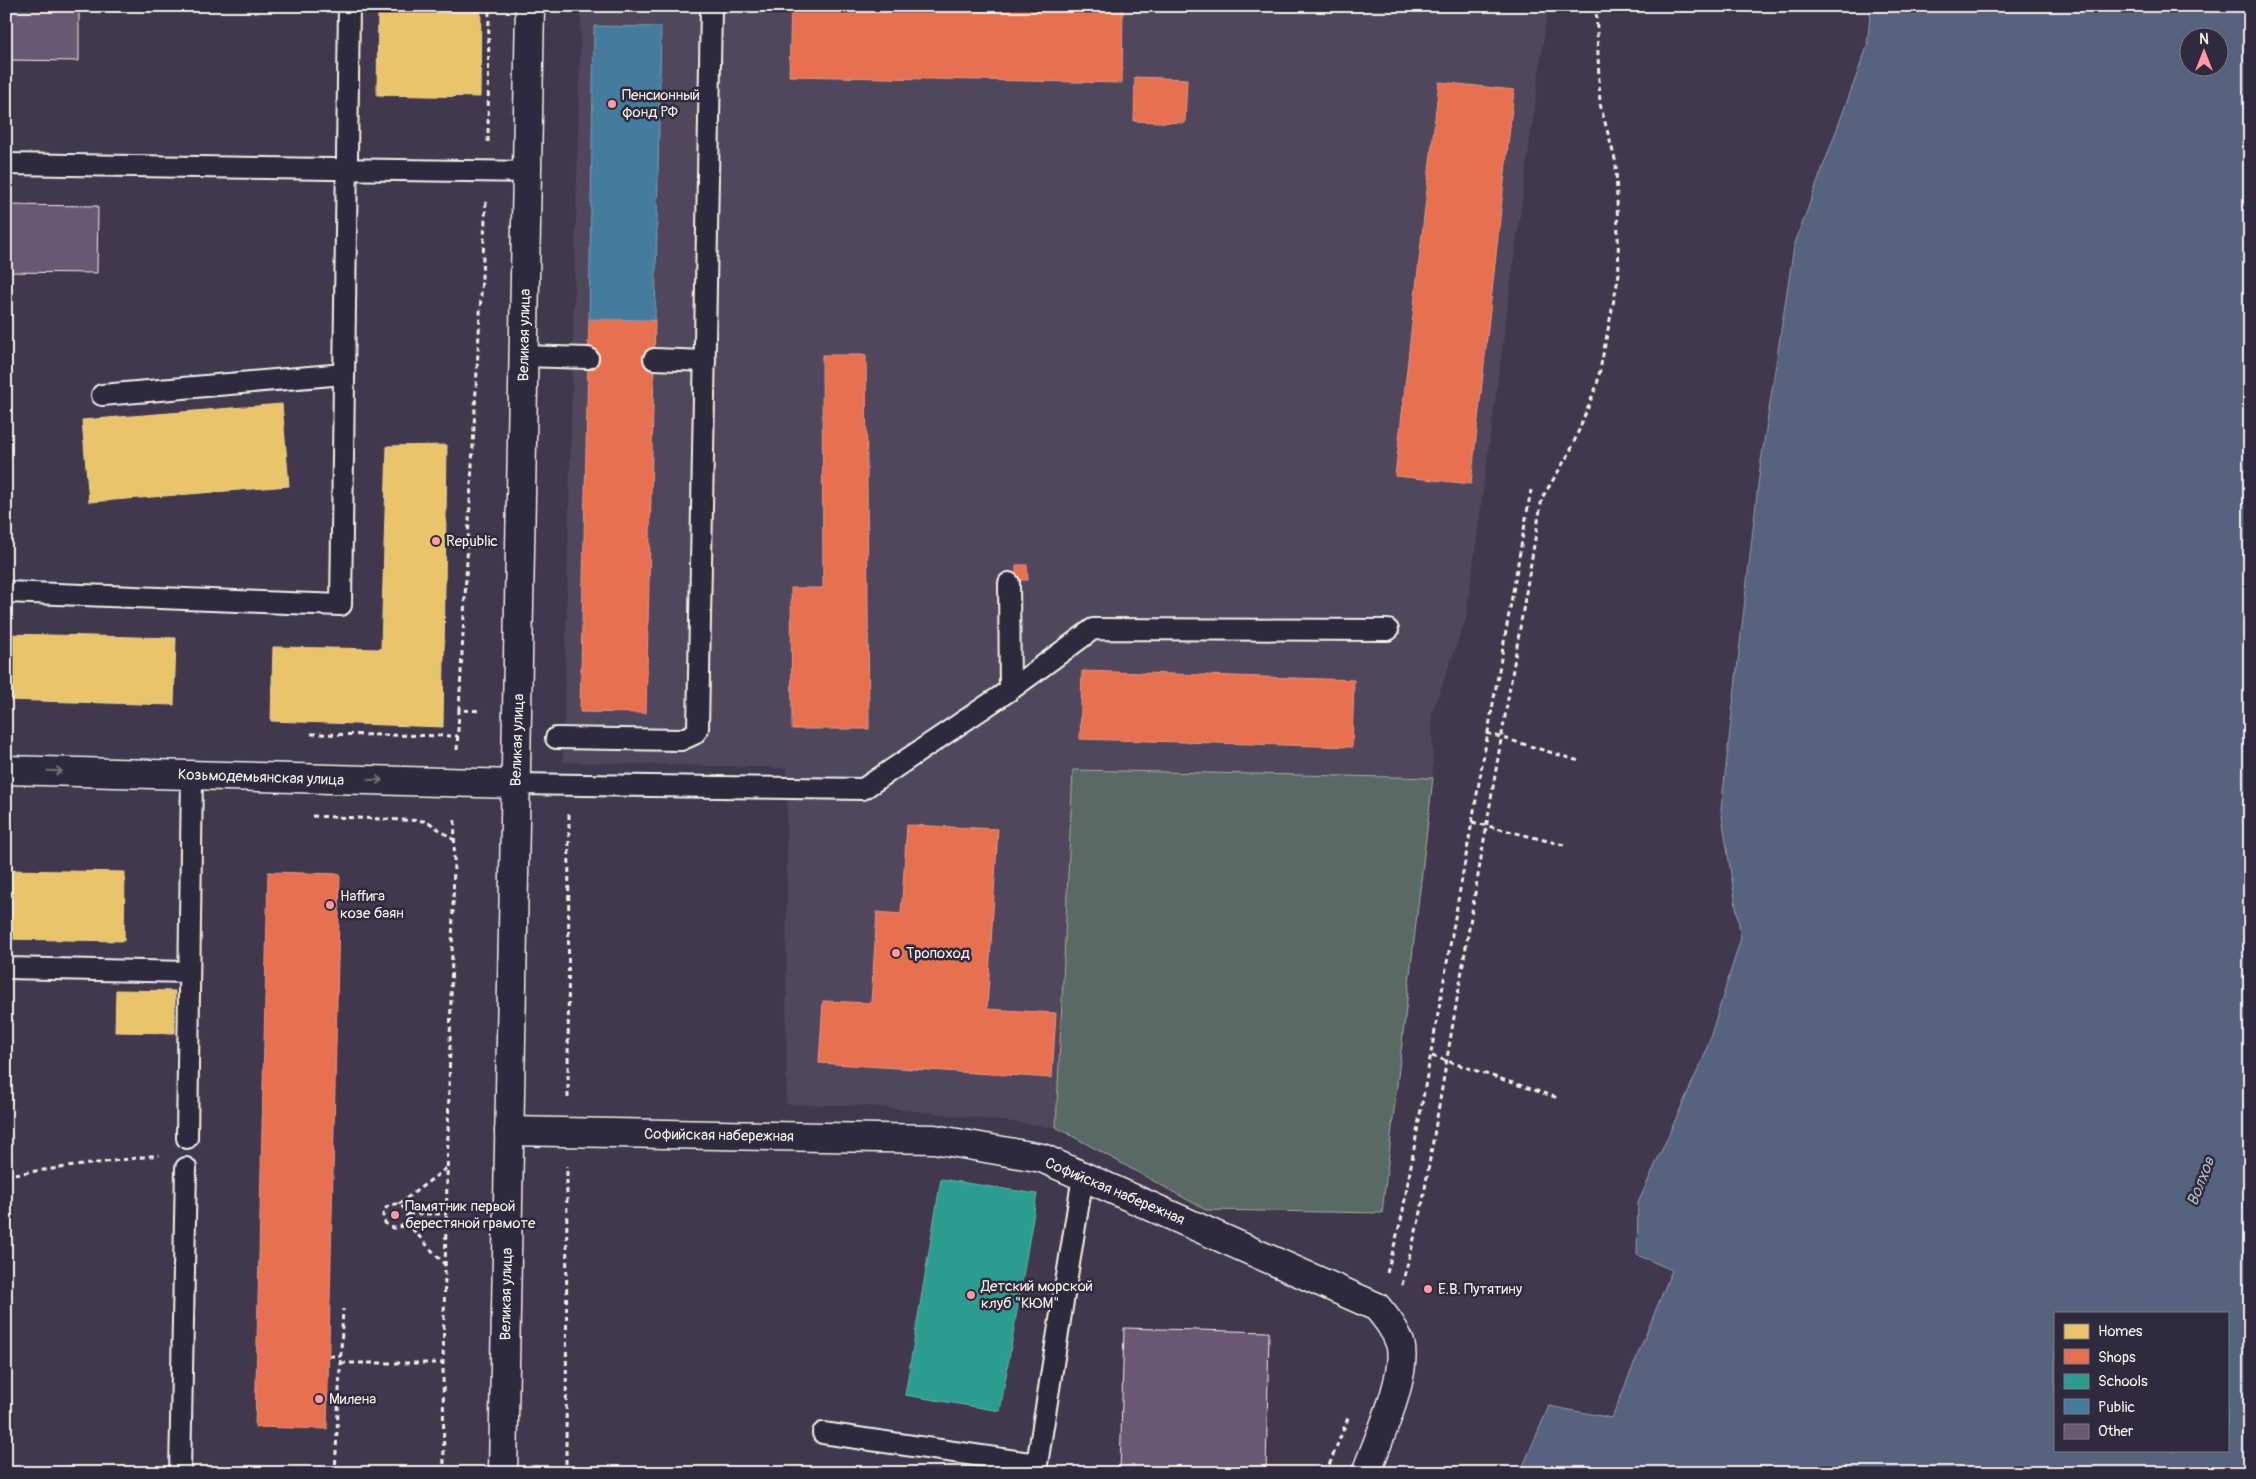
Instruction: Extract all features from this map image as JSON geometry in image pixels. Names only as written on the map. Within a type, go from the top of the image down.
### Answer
[{"type":"street","name":"Великая улица","points":[[503,1473],[530,6]]},
{"type":"street","name":"Козьмодемьянская улица","points":[[6,770],[515,784]]},
{"type":"street","name":"Софийская набережная","points":[[509,1131],[934,1139],[1042,1158],[1384,1316]]},
{"type":"street","points":[[1366,1473],[1397,1386],[1401,1365],[1400,1344],[1384,1316]]},
{"type":"lane","points":[[6,592],[341,605],[349,6]]},
{"type":"lane","points":[[556,738],[682,740],[694,734],[698,728],[710,9]]},
{"type":"lane","points":[[6,164],[527,172]]},
{"type":"lane","points":[[524,356],[588,358]]},
{"type":"lane","points":[[654,359],[705,361]]},
{"type":"lane","points":[[102,395],[344,374]]},
{"type":"lane","points":[[1009,583],[1010,690]]},
{"type":"lane","points":[[515,784],[863,789],[1010,690],[1093,628],[1388,630]]},
{"type":"lane","points":[[187,1138],[192,775]]},
{"type":"lane","points":[[6,968],[189,972]]},
{"type":"lane","points":[[180,1473],[186,1168]]},
{"type":"lane","points":[[822,1433],[1036,1464],[1084,1176]]},
{"type":"path","points":[[459,710],[487,170],[489,6]]},
{"type":"path","points":[[1384,1316],[1421,1212],[1542,498],[1570,452],[1597,385],[1620,274],[1616,163],[1600,104],[1596,6]]},
{"type":"path","points":[[1384,1316],[1432,1056],[1531,490]]},
{"type":"path","points":[[1488,733],[1579,762]]},
{"type":"path","points":[[310,734],[458,736]]},
{"type":"path","points":[[312,816],[427,822],[455,840]]},
{"type":"path","points":[[1472,822],[1564,845]]},
{"type":"path","points":[[1432,1056],[1558,1098]]},
{"type":"path","points":[[6,1174],[168,1154]]},
{"type":"path","points":[[398,1205],[448,1167]]},
{"type":"path","points":[[398,1205],[404,1207],[408,1214],[406,1222],[399,1227],[391,1227],[384,1222],[383,1213],[388,1206],[398,1205]]},
{"type":"path","points":[[408,1214],[446,1214]]},
{"type":"path","points":[[406,1222],[446,1266]]},
{"type":"path","points":[[335,1473],[343,1309]]},
{"type":"path","points":[[329,1356],[341,1356]]},
{"type":"path","points":[[341,1363],[443,1363]]},
{"type":"path","points":[[1326,1473],[1350,1412]]},
{"type":"shaded area","points":[[581,6],[1548,6],[1466,619],[1432,713],[1433,778],[1073,771],[1056,1127],[871,1106],[786,1104],[787,768],[563,762]]},
{"type":"green space","points":[[1073,770],[1433,778],[1382,1213],[1206,1210],[1056,1127]]},
{"type":"water","name":"Волхов","points":[[1871,6],[2250,6],[2250,1473],[1520,1473],[1549,1406],[1612,1418],[1672,1270],[1637,1255],[1638,1203],[1705,1054],[1741,938],[1721,810],[1760,468],[1794,246],[1867,47]]},
{"type":"building: Homes","points":[[378,6],[481,6],[480,97],[377,95]]},
{"type":"building: Homes","points":[[282,404],[289,486],[89,502],[82,420]]},
{"type":"building: Homes","points":[[447,445],[443,727],[271,721],[273,647],[381,649],[387,446]]},
{"type":"building: Homes","points":[[6,634],[176,638],[174,705],[6,700]]},
{"type":"building: Homes","points":[[6,870],[125,872],[124,941],[6,939]]},
{"type":"building: Homes","points":[[116,990],[175,991],[175,1033],[115,1032]]},
{"type":"building: Shops","points":[[791,6],[1123,6],[1122,83],[789,76]]},
{"type":"building: Shops","points":[[1135,77],[1187,79],[1185,123],[1134,121]]},
{"type":"building: Shops","points":[[1439,82],[1514,90],[1471,484],[1395,476]]},
{"type":"building: Shops","points":[[589,318],[655,320],[646,713],[580,712]]},
{"type":"building: Shops","points":[[822,355],[866,355],[869,729],[792,729],[791,588],[823,588]]},
{"type":"building: Shops","points":[[1016,565],[1027,565],[1028,580],[1016,580]]},
{"type":"building: Shops","points":[[1082,671],[1354,680],[1352,747],[1080,739]]},
{"type":"building: Shops","points":[[907,825],[998,829],[987,1009],[1056,1013],[1052,1078],[819,1063],[823,1001],[871,1003],[877,912],[901,914]]},
{"type":"building: Shops","points":[[268,872],[340,874],[327,1429],[255,1427]]},
{"type":"building: Schools","name":"Детский морской клуб \"КЮМ\"","points":[[941,1179],[1037,1194],[1000,1411],[905,1395]]},
{"type":"building: Public","points":[[594,26],[661,27],[655,320],[589,319]]},
{"type":"building: Other","points":[[6,6],[79,6],[79,61],[6,60]]},
{"type":"building: Other","points":[[6,205],[98,206],[97,273],[6,272]]},
{"type":"building: Other","points":[[1124,1328],[1269,1332],[1266,1473],[1120,1473]]},
{"type":"place","name":"Пенсионный фонд РФ","points":[[612,104]]},
{"type":"place","name":"Republic","points":[[436,541]]},
{"type":"place","name":"Наffига козе баян","points":[[330,905]]},
{"type":"place","name":"Тропоход","points":[[896,953]]},
{"type":"place","name":"Памятник первой берестяной грамоте","points":[[395,1215]]},
{"type":"place","name":"Е.В. Путятину","points":[[1428,1289]]},
{"type":"place","name":"Детский морской клуб \"КЮМ\"","points":[[971,1295]]},
{"type":"place","name":"Милена","points":[[319,1399]]}]
